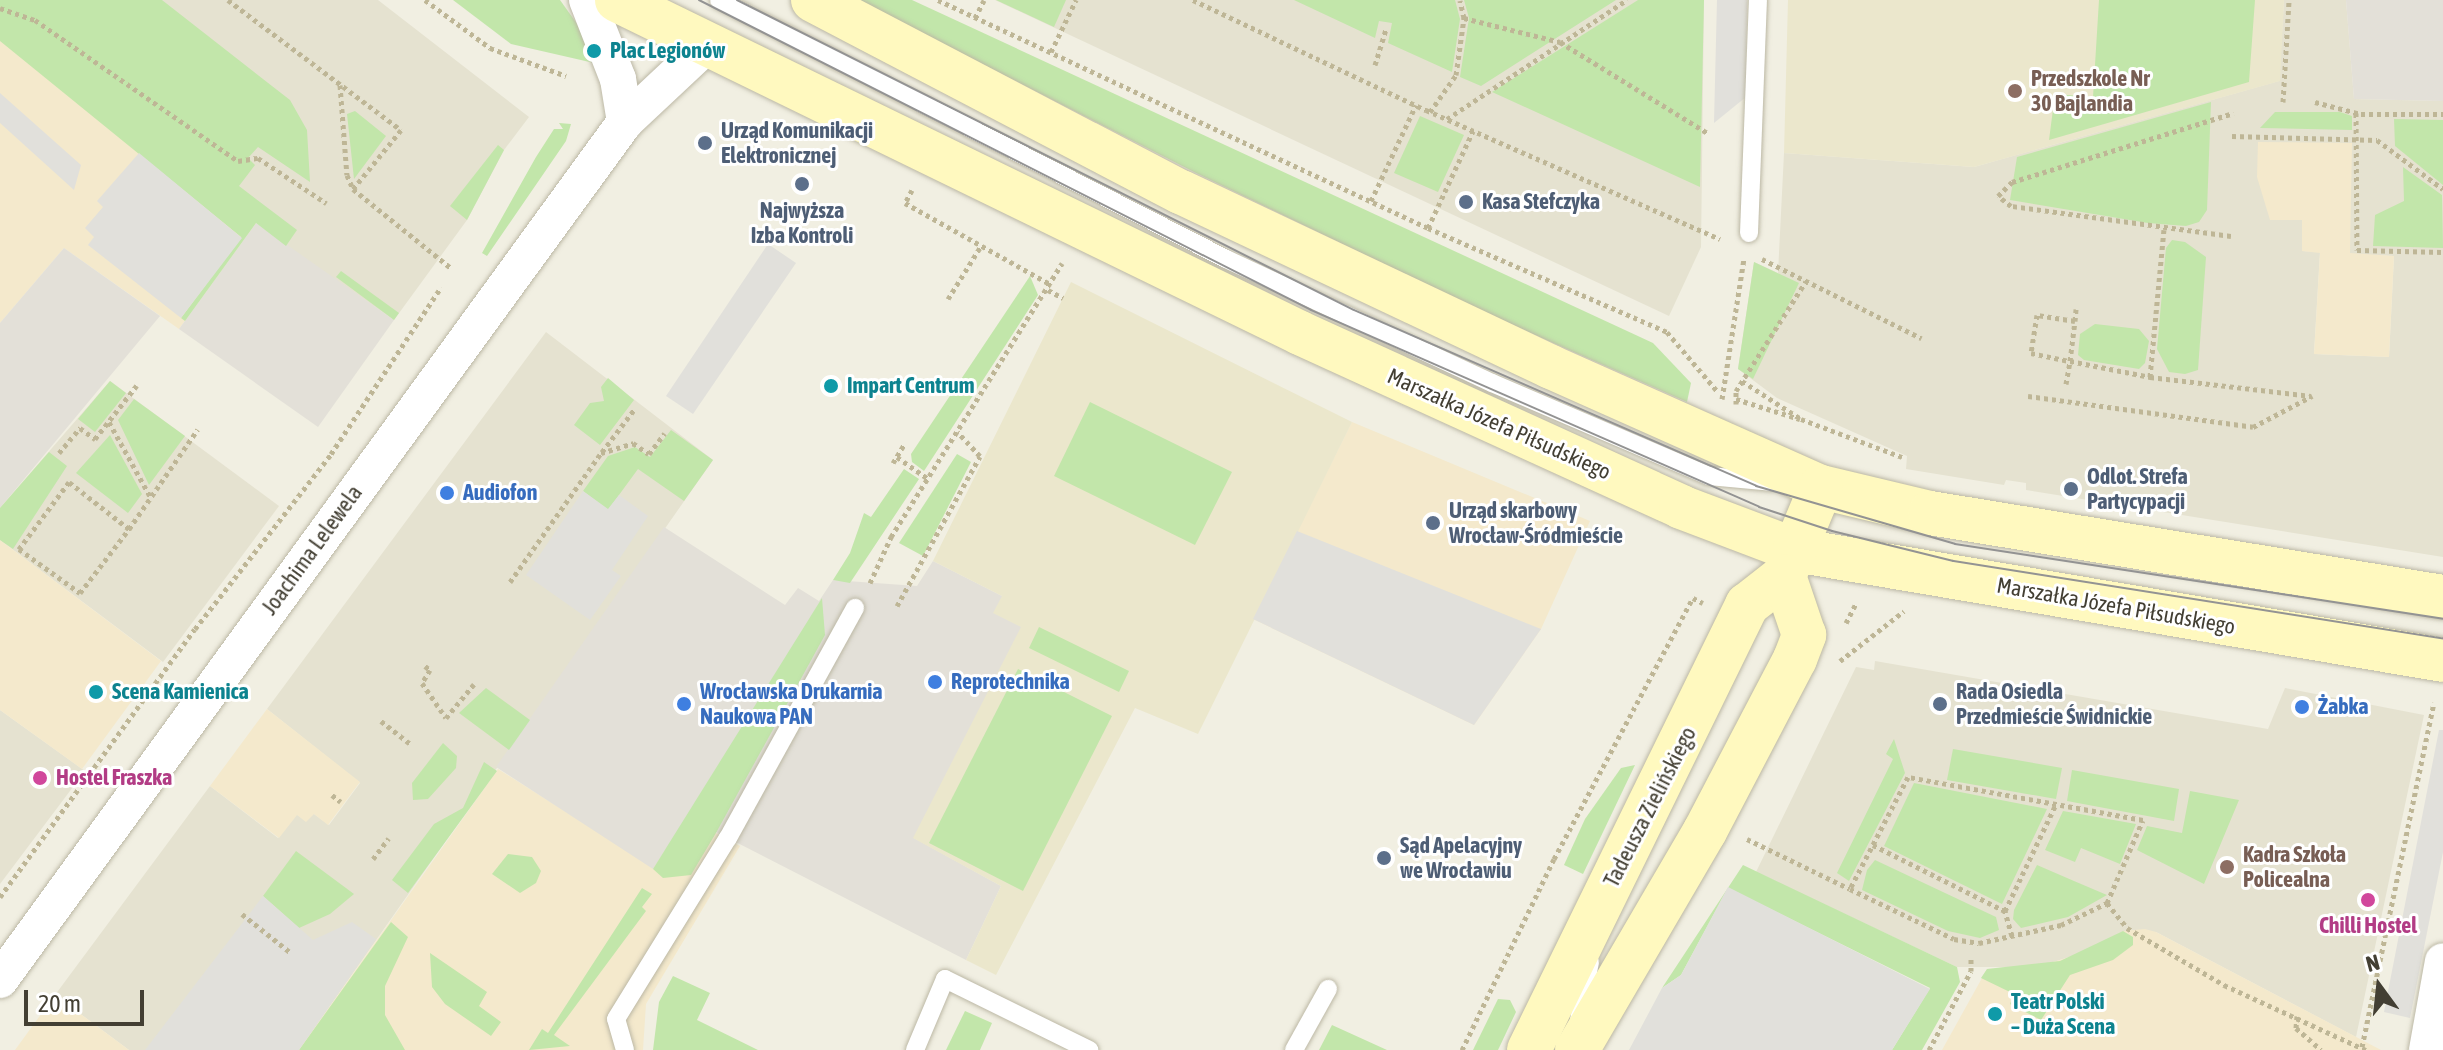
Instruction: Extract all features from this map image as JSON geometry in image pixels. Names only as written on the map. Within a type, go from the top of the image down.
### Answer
[{"type":"street","points":[[587,0],[618,79],[625,122]]},
{"type":"street","name":"Marszałka Józefa Piłsudskiego","points":[[617,0],[1300,333],[1681,507],[1789,563],[2440,674]]},
{"type":"street","points":[[813,0],[1181,192],[1578,380],[1821,487],[1930,513],[2443,597]]},
{"type":"street","name":"Joachima Lelewela","points":[[0,980],[625,122],[707,45]]},
{"type":"street","name":"Tadeusza Zielińskiego","points":[[1529,1050],[1747,605],[1789,563],[1821,487]]},
{"type":"street","points":[[1575,1050],[1705,831],[1795,659],[1804,635],[1789,563]]},
{"type":"street","points":[[2427,1050],[2443,961]]},
{"type":"lane","points":[[719,0],[1226,259],[1506,389],[1709,476],[1821,487]]},
{"type":"lane","points":[[1747,242],[1758,0]]},
{"type":"lane","points":[[625,1050],[616,1019],[728,838],[855,608]]},
{"type":"lane","points":[[1575,1050],[1604,900]]},
{"type":"lane","points":[[915,1050],[945,979],[1089,1050]]},
{"type":"lane","points":[[1294,1050],[1328,989]]},
{"type":"path","points":[[228,0],[401,130],[353,189]]},
{"type":"path","points":[[425,0],[490,48],[566,76]]},
{"type":"path","points":[[938,0],[1428,228],[1667,332]]},
{"type":"path","points":[[975,18],[984,0]]},
{"type":"path","points":[[1051,52],[1076,0]]},
{"type":"path","points":[[1193,0],[1473,131],[1747,242],[1806,281],[1921,338]]},
{"type":"path","points":[[1430,112],[1456,75],[1464,18],[1460,0]]},
{"type":"path","points":[[1447,119],[1627,0]]},
{"type":"path","points":[[2283,102],[2289,0]]},
{"type":"path","points":[[0,8],[35,20],[238,161],[258,158],[326,203]]},
{"type":"path","points":[[1464,18],[1560,42],[1709,134]]},
{"type":"path","points":[[1375,65],[1386,29]]},
{"type":"path","points":[[340,85],[347,175],[353,189],[452,269]]},
{"type":"path","points":[[2315,102],[2356,113],[2443,114]]},
{"type":"path","points":[[1371,201],[1416,105]]},
{"type":"path","points":[[2231,236],[2164,230],[2011,206],[1998,196],[2012,182],[2233,113]]},
{"type":"path","points":[[2356,113],[2357,250],[2443,252]]},
{"type":"path","points":[[1428,228],[1473,131]]},
{"type":"path","points":[[2232,136],[2377,140],[2443,189]]},
{"type":"path","points":[[916,182],[905,203],[982,246],[1063,298]]},
{"type":"path","points":[[392,221],[399,212]]},
{"type":"path","points":[[2150,377],[2164,230]]},
{"type":"path","points":[[1723,396],[1747,242]]},
{"type":"path","points":[[948,299],[982,246]]},
{"type":"path","points":[[855,608],[929,479],[1050,288],[1062,263]]},
{"type":"path","points":[[1736,409],[1742,381],[1806,281]]},
{"type":"path","points":[[0,897],[195,629],[331,454],[441,287]]},
{"type":"path","points":[[2066,384],[2076,309]]},
{"type":"path","points":[[2028,396],[2253,427],[2312,396],[2150,377],[2031,353],[2037,315],[2075,321]]},
{"type":"path","points":[[1742,381],[1801,419]]},
{"type":"path","points":[[59,453],[80,428],[95,439],[137,385]]},
{"type":"path","points":[[1736,399],[1801,419],[1861,446],[1902,457]]},
{"type":"path","points":[[510,582],[634,410]]},
{"type":"path","points":[[109,422],[151,498]]},
{"type":"path","points":[[129,529],[69,482],[19,549],[80,593],[129,529],[198,429]]},
{"type":"path","points":[[897,606],[980,456],[958,432]]},
{"type":"path","points":[[601,453],[633,443],[649,454],[665,433]]},
{"type":"path","points":[[904,445],[895,460],[929,479]]},
{"type":"path","points":[[1834,665],[1906,609],[1910,597]]},
{"type":"path","points":[[1462,1050],[1554,859],[1693,598],[1716,610]]},
{"type":"path","points":[[425,666],[430,670],[422,683],[446,718],[474,684]]},
{"type":"path","points":[[2107,903],[2116,918],[2143,939],[2224,985],[2364,1048],[2440,674]]},
{"type":"path","points":[[381,721],[412,745]]},
{"type":"path","points":[[1747,839],[1850,889],[1954,939],[1979,943],[2084,917],[2107,903],[2143,820],[1908,777],[1850,889]]},
{"type":"path","points":[[332,795],[341,802]]},
{"type":"path","points":[[2012,936],[2005,911],[2056,804]]},
{"type":"path","points":[[373,859],[389,838]]},
{"type":"path","points":[[1873,845],[2005,911]]},
{"type":"path","points":[[242,914],[291,953]]},
{"type":"path","points":[[1929,1050],[1971,971],[1971,959]]},
{"type":"path","points":[[2297,1016],[2296,1028],[2321,1050]]},
{"type":"shaded area","points":[[0,0],[378,0],[529,117],[504,150],[467,220],[394,320],[286,246]]},
{"type":"shaded area","points":[[995,0],[1704,0],[1701,247],[1669,316]]},
{"type":"shaded area","points":[[1717,0],[1747,0],[1746,97],[1714,123]]},
{"type":"shaded area","name":"Przedszkole Nr 30 Bajlandia","points":[[1788,0],[2284,0],[2280,81],[1974,167],[1784,153]]},
{"type":"shaded area","points":[[2284,0],[2346,0],[2354,99],[2443,101],[2443,557],[2026,490],[2026,483],[2006,480],[2004,485],[1906,469],[1907,456],[1777,398],[1738,369],[1754,262],[1778,273],[1784,153],[1974,167],[2279,81]],"holes":[[[2303,220],[2350,254],[2394,256],[2389,357],[2314,354],[2320,252],[2302,251]]]},
{"type":"shaded area","points":[[2346,0],[2443,0],[2443,101],[2354,99]]},
{"type":"shaded area","points":[[0,36],[256,223],[179,329],[64,248],[0,323]]},
{"type":"shaded area","points":[[0,93],[81,165],[74,190],[0,123]]},
{"type":"shaded area","points":[[2258,142],[2352,143],[2350,253],[2394,256],[2389,357],[2314,354],[2320,253],[2302,251],[2302,220],[2270,220],[2257,177]]},
{"type":"shaded area","points":[[139,153],[242,238],[181,318],[88,245],[94,237],[85,228],[103,207],[97,201]]},
{"type":"shaded area","points":[[256,223],[394,320],[318,427],[179,329]]},
{"type":"shaded area","points":[[768,244],[796,263],[693,414],[666,396]]},
{"type":"shaded area","points":[[64,248],[160,316],[0,508],[0,323]]},
{"type":"shaded area","points":[[1071,282],[1352,422],[1198,734],[1135,708],[996,975],[966,960],[1001,886],[913,838],[1021,627],[993,613],[1002,596],[933,561]]},
{"type":"shaded area","points":[[546,332],[713,460],[299,1050],[129,1050],[55,995],[210,786],[278,838],[297,814],[314,814],[329,825],[360,783],[267,709]]},
{"type":"shaded area","points":[[110,381],[279,506],[163,662],[0,540],[0,508]]},
{"type":"shaded area","points":[[1352,422],[1590,521],[1541,629],[1474,725],[1253,619]]},
{"type":"shaded area","points":[[583,491],[608,509],[619,495],[648,516],[612,570],[621,576],[590,620],[526,575]]},
{"type":"shaded area","points":[[664,527],[785,605],[798,588],[819,601],[833,580],[917,586],[933,561],[1002,596],[1022,627],[914,838],[1001,886],[966,960],[687,817],[653,869],[496,767]]},
{"type":"shaded area","points":[[1297,531],[1541,629],[1474,725],[1253,619]]},
{"type":"shaded area","points":[[0,540],[161,661],[82,769],[0,710]]},
{"type":"shaded area","points":[[1875,661],[2268,729],[2285,688],[2424,715],[2356,1037],[2156,932],[2123,931],[2089,951],[2037,967],[1957,967],[1756,872],[1856,667],[1874,670]]},
{"type":"shaded area","points":[[267,709],[360,782],[328,825],[314,814],[306,822],[297,815],[279,838],[210,786]]},
{"type":"shaded area","name":"Hostel Fraszka","points":[[0,710],[85,771],[0,884]]},
{"type":"shaded area","points":[[2439,730],[2443,730],[2443,852],[2410,1018],[2384,1012]]},
{"type":"shaded area","points":[[498,769],[620,846],[686,817],[740,846],[646,1004],[643,1050],[299,1050]]},
{"type":"shaded area","points":[[1728,887],[1930,989],[1892,1050],[1629,1050],[1662,988],[1681,975]]},
{"type":"shaded area","points":[[263,896],[313,940],[352,922],[376,939],[299,1050],[145,1050]]},
{"type":"shaded area","points":[[2145,929],[2381,1050],[1942,1050],[1987,969],[2037,967],[2089,951],[2123,931]]},
{"type":"shaded area","points":[[55,995],[129,1050],[15,1050]]},
{"type":"green space","points":[[0,0],[162,0],[290,100],[307,130],[310,182],[258,147],[248,158],[255,165],[239,186],[297,230],[286,246],[256,223],[185,321],[181,318],[241,237],[0,41]]},
{"type":"green space","points":[[453,0],[560,0],[580,28],[594,63],[511,44]]},
{"type":"green space","points":[[857,0],[912,0],[1653,343],[1691,383],[1687,402],[1479,310],[1194,172]]},
{"type":"green space","points":[[996,0],[1066,0],[1054,27]]},
{"type":"green space","points":[[1294,0],[1455,0],[1460,19],[1452,72],[1388,43],[1392,23],[1379,21],[1375,38]]},
{"type":"green space","points":[[1464,0],[1616,0],[1481,86],[1460,77],[1469,18]]},
{"type":"green space","points":[[1638,0],[1704,0],[1700,187],[1492,92]]},
{"type":"green space","points":[[2099,0],[2255,0],[2249,82],[2049,140],[2055,94],[2093,97]]},
{"type":"green space","points":[[2211,102],[2207,210],[2199,222],[2186,226],[2148,223],[2010,200],[2017,157]]},
{"type":"green space","points":[[355,111],[386,136],[354,179],[347,114]]},
{"type":"green space","points":[[2275,112],[2340,112],[2352,116],[2352,130],[2260,128]]},
{"type":"green space","points":[[1420,116],[1464,135],[1438,192],[1394,173]]},
{"type":"green space","points":[[2394,119],[2443,120],[2443,185],[2395,146]]},
{"type":"green space","points":[[559,123],[571,124],[566,141],[487,256],[482,253],[536,157],[554,129],[563,129]]},
{"type":"green space","points":[[498,145],[504,150],[467,220],[450,206]]},
{"type":"green space","points":[[2403,167],[2442,195],[2443,248],[2373,246],[2375,215],[2404,201]]},
{"type":"green space","points":[[2172,240],[2185,242],[2206,257],[2198,370],[2185,374],[2169,372],[2157,349],[2166,248]]},
{"type":"green space","points":[[1754,262],[1799,283],[1753,379],[1738,369]]},
{"type":"green space","points":[[341,271],[399,313],[394,320],[336,277]]},
{"type":"green space","points":[[1030,276],[1038,295],[924,471],[912,462],[911,454]]},
{"type":"green space","points":[[2095,324],[2139,329],[2149,341],[2145,363],[2139,369],[2084,360],[2078,355],[2080,334]]},
{"type":"green space","points":[[608,378],[634,400],[600,445],[574,425],[590,403],[604,401],[601,387]]},
{"type":"green space","points":[[110,381],[126,393],[95,432],[78,419]]},
{"type":"green space","points":[[134,399],[185,436],[149,485],[118,420]]},
{"type":"green space","points":[[1090,402],[1232,472],[1195,545],[1054,476]]},
{"type":"green space","points":[[671,430],[713,460],[684,501],[638,469],[608,510],[583,491],[608,456],[635,447],[650,457]]},
{"type":"green space","points":[[110,435],[142,494],[128,513],[76,473]]},
{"type":"green space","points":[[49,452],[67,466],[13,549],[0,540],[0,508]]},
{"type":"green space","points":[[957,454],[971,462],[923,556],[899,543]]},
{"type":"green space","points":[[904,469],[919,479],[850,583],[833,580],[850,553],[864,513],[871,517]]},
{"type":"green space","points":[[822,598],[825,635],[716,833],[691,875],[663,878],[653,869]]},
{"type":"green space","points":[[1039,627],[1129,671],[1119,692],[1029,648]]},
{"type":"green space","points":[[1018,669],[1112,716],[1023,891],[929,843]]},
{"type":"green space","points":[[486,688],[530,720],[509,750],[459,713]]},
{"type":"green space","points":[[1894,739],[1905,773],[1849,881],[1837,873],[1893,759],[1886,754]]},
{"type":"green space","points":[[443,743],[457,756],[456,768],[428,799],[413,800],[412,783]]},
{"type":"green space","points":[[1953,749],[2062,768],[2056,799],[1947,780]]},
{"type":"green space","points":[[484,762],[497,771],[408,893],[392,880],[434,824],[463,808]]},
{"type":"green space","points":[[1635,765],[1583,874],[1564,865],[1585,819],[1621,768]]},
{"type":"green space","points":[[2072,770],[2179,789],[2174,821],[2067,801]]},
{"type":"green space","points":[[1914,783],[2047,809],[2002,904],[1884,846]]},
{"type":"green space","points":[[2190,791],[2239,800],[2204,884],[2137,850],[2147,826],[2182,833]]},
{"type":"green space","points":[[2063,811],[2136,824],[2120,864],[2081,848],[2075,862],[2045,850]]},
{"type":"green space","points":[[296,851],[354,894],[330,914],[299,928],[263,896]]},
{"type":"green space","points":[[508,854],[532,857],[541,871],[536,883],[520,893],[492,874]]},
{"type":"green space","points":[[1875,860],[1996,917],[1999,930],[1980,938],[1948,931],[1862,890],[1867,870]]},
{"type":"green space","points":[[1743,865],[1957,967],[1960,982],[1922,1050],[1892,1050],[1930,988],[1728,888],[1681,975],[1662,988]]},
{"type":"green space","points":[[2037,865],[2107,895],[2068,917],[2021,928],[2013,919],[2014,910]]},
{"type":"green space","points":[[642,888],[652,894],[642,907],[646,911],[554,1035],[570,1046],[529,1050],[542,1029],[548,1033]]},
{"type":"green space","points":[[391,922],[408,937],[385,986],[385,1015],[405,1050],[299,1050]]},
{"type":"green space","points":[[2123,931],[2133,937],[2133,945],[2113,960],[2070,975],[2041,1020],[2010,1004],[2014,994],[1981,978],[1987,969],[2060,961]]},
{"type":"green space","points":[[430,953],[487,992],[479,1006],[501,1022],[491,1036],[445,1004],[432,987]]},
{"type":"green space","points":[[673,976],[710,993],[697,1020],[758,1050],[653,1050],[659,1002]]},
{"type":"green space","points":[[1498,999],[1510,1000],[1516,1012],[1498,1050],[1473,1050]]},
{"type":"green space","points":[[965,1011],[992,1023],[980,1050],[946,1050]]},
{"type":"green space","points":[[1332,1025],[1387,1050],[1319,1050]]},
{"type":"tram line","points":[[699,0],[1311,310],[1759,507],[1832,531],[1953,561],[2443,639]]},
{"type":"tram line","points":[[737,0],[1354,310],[1756,486],[1955,544],[2443,619]]},
{"type":"place","name":"Plac Legionów","points":[[594,51]]},
{"type":"place","name":"Przedszkole Nr 30 Bajlandia","points":[[2015,91]]},
{"type":"place","name":"Urząd Komunikacji Elektronicznej","points":[[705,143]]},
{"type":"place","name":"Najwyższa Izba Kontroli","points":[[802,184]]},
{"type":"place","name":"Kasa Stefczyka","points":[[1466,202]]},
{"type":"place","name":"Impart Centrum","points":[[831,386]]},
{"type":"place","name":"Odlot. Strefa Partycypacji","points":[[2071,489]]},
{"type":"place","name":"Audiofon","points":[[447,493]]},
{"type":"place","name":"Urząd skarbowy Wrocław-Śródmieście","points":[[1433,523]]},
{"type":"place","name":"Reprotechnika","points":[[935,682]]},
{"type":"place","name":"Scena Kamienica","points":[[96,692]]},
{"type":"place","name":"Wrocławska Drukarnia Naukowa PAN","points":[[684,704]]},
{"type":"place","name":"Rada Osiedla Przedmieście Świdnickie","points":[[1940,704]]},
{"type":"place","name":"Żabka","points":[[2302,707]]},
{"type":"place","name":"Hostel Fraszka","points":[[40,778]]},
{"type":"place","name":"Sąd Apelacyjny we Wrocławiu","points":[[1384,858]]},
{"type":"place","name":"Kadra Szkoła Policealna","points":[[2227,867]]},
{"type":"place","name":"Chilli Hostel","points":[[2368,900]]},
{"type":"place","name":"Teatr Polski – Duża Scena","points":[[1995,1014]]}]
